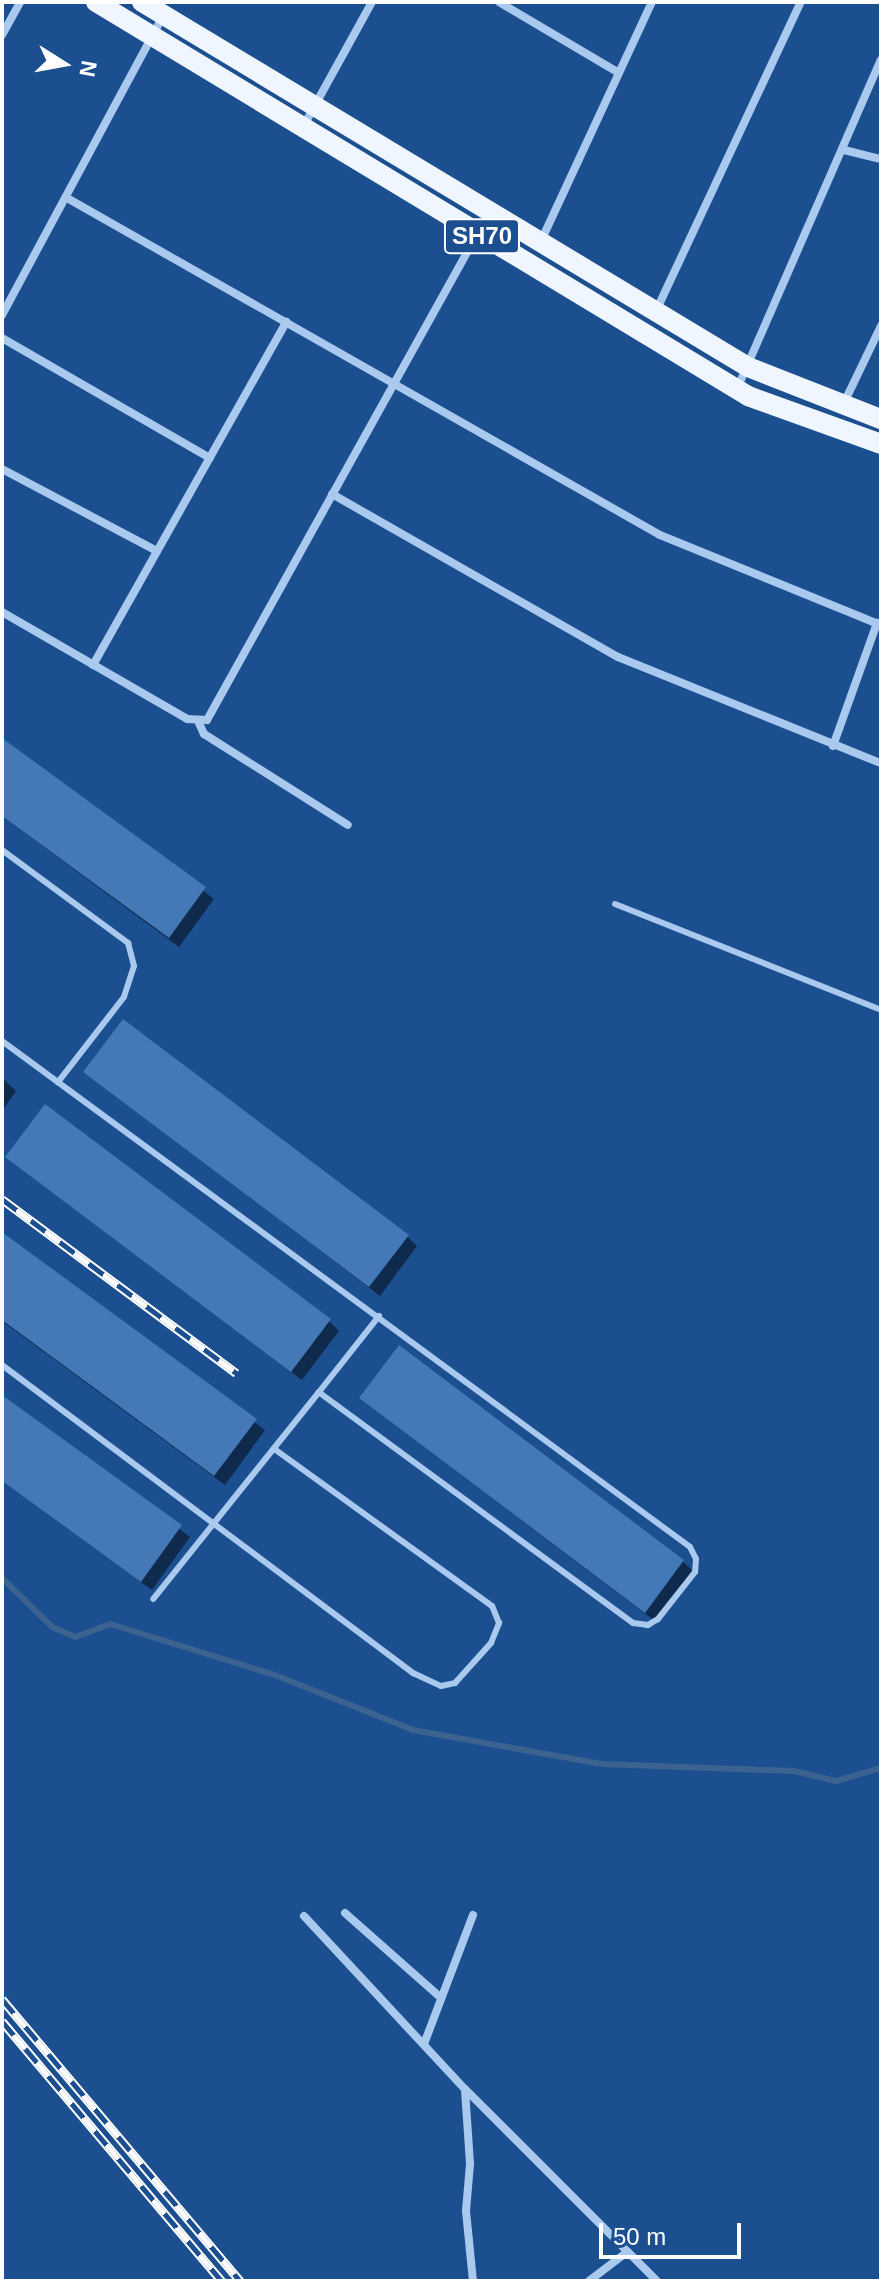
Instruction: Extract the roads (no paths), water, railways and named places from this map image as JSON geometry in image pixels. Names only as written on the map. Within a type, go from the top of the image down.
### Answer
[{"type":"main road","name":"SH70","points":[[96,2],[737,389],[881,444]]},
{"type":"main road","name":"SH70","points":[[142,2],[748,367],[881,419]]},
{"type":"street","points":[[2,35],[20,2]]},
{"type":"street","points":[[303,127],[372,2]]},
{"type":"street","points":[[540,242],[652,2]]},
{"type":"street","points":[[656,312],[801,2]]},
{"type":"street","points":[[505,4],[619,73]]},
{"type":"street","points":[[2,315],[164,14]]},
{"type":"street","points":[[737,389],[881,60]]},
{"type":"street","points":[[844,150],[881,159]]},
{"type":"street","points":[[67,198],[660,535],[879,624],[833,746]]},
{"type":"street","points":[[199,723],[207,720],[489,212]]},
{"type":"street","points":[[93,665],[286,322]]},
{"type":"street","points":[[843,405],[881,326]]},
{"type":"street","points":[[2,338],[210,458]]},
{"type":"street","points":[[2,469],[157,551]]},
{"type":"street","points":[[332,494],[618,657],[881,763]]},
{"type":"street","points":[[2,612],[199,723],[204,734],[348,825]]},
{"type":"street","points":[[345,1913],[441,1998]]},
{"type":"street","points":[[424,2044],[473,1915]]},
{"type":"street","points":[[304,1916],[465,2089],[657,2281]]},
{"type":"street","points":[[465,2089],[470,2164],[466,2211],[473,2281]]},
{"type":"street","points":[[589,2281],[627,2252]]},
{"type":"lane","points":[[2,850],[128,943],[134,966],[124,997],[58,1082]]},
{"type":"lane","points":[[615,904],[881,1010]]},
{"type":"lane","points":[[2,1041],[690,1547],[695,1572],[658,1619],[648,1625],[633,1623],[319,1392]]},
{"type":"lane","points":[[153,1599],[379,1316]]},
{"type":"lane","points":[[2,1365],[213,1526],[427,1682],[455,1683],[491,1643],[499,1623],[492,1606],[274,1449]]},
{"type":"waterway","points":[[2,1578],[52,1627],[75,1637],[110,1624],[275,1675],[413,1730],[602,1764],[794,1771],[836,1781],[881,1768]]},
{"type":"railway","points":[[2,1199],[236,1373]]},
{"type":"railway","points":[[2,1999],[240,2281]]},
{"type":"railway","points":[[2,2021],[222,2281]]}]
